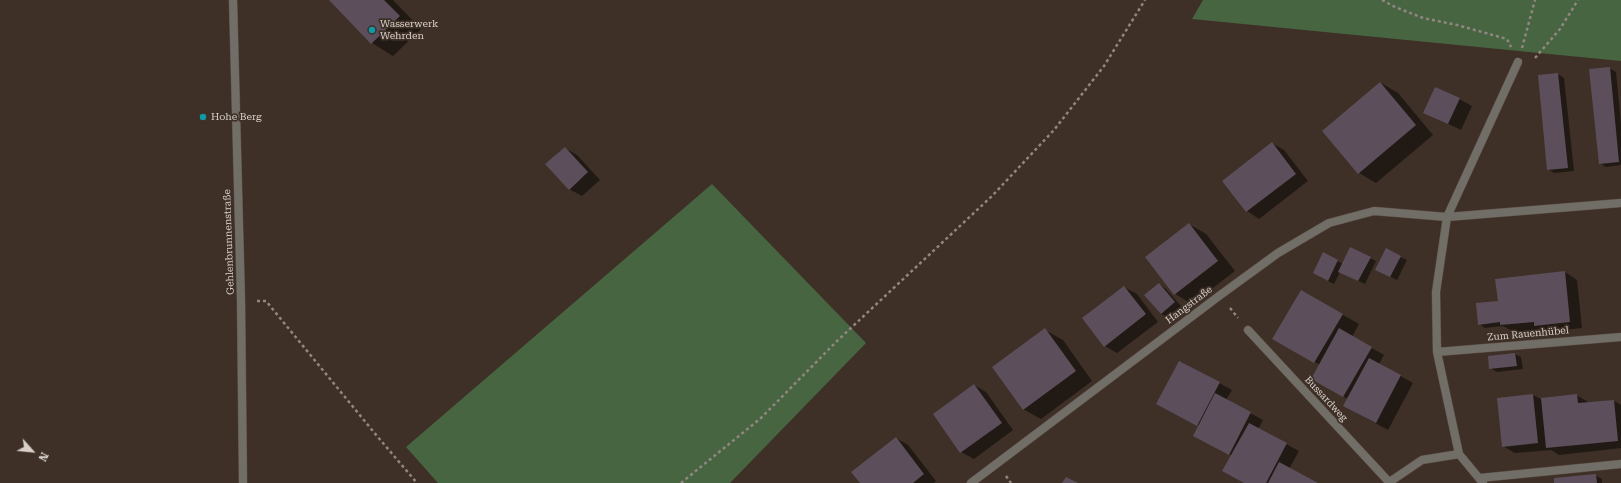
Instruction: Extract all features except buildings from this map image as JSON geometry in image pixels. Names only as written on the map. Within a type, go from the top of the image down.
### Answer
[{"type":"street","name":"Gehlenbrunnenstraße","points":[[233,0],[241,300],[243,483]]},
{"type":"street","points":[[1518,62],[1447,217],[1436,292],[1436,352],[1459,454],[1482,480],[1621,464]]},
{"type":"street","points":[[1447,217],[1621,203]]},
{"type":"street","name":"Hangstraße","points":[[971,483],[1278,253],[1329,223],[1374,211],[1447,217]]},
{"type":"street","name":"Bussardweg","points":[[1248,330],[1389,483]]},
{"type":"street","name":"Zum Rauenhübel","points":[[1436,352],[1621,336]]},
{"type":"street","points":[[1389,483],[1422,460],[1459,454]]},
{"type":"path","points":[[681,483],[761,418],[837,341],[992,196],[1054,130],[1104,66],[1145,0]]},
{"type":"path","points":[[1382,0],[1423,18],[1457,25],[1507,39],[1518,62]]},
{"type":"path","points":[[1518,62],[1536,0]]},
{"type":"path","points":[[1534,59],[1560,29],[1578,0]]},
{"type":"path","points":[[1219,296],[1248,330]]},
{"type":"path","points":[[241,300],[266,301],[417,483]]},
{"type":"green space","points":[[1203,0],[1621,0],[1621,61],[1192,19]]},
{"type":"green space","points":[[712,184],[866,343],[730,483],[438,483],[406,447]]},
{"type":"place","name":"Wasserwerk Wehrden","points":[[372,30]]},
{"type":"place","name":"Hohe Berg","points":[[203,117]]}]
